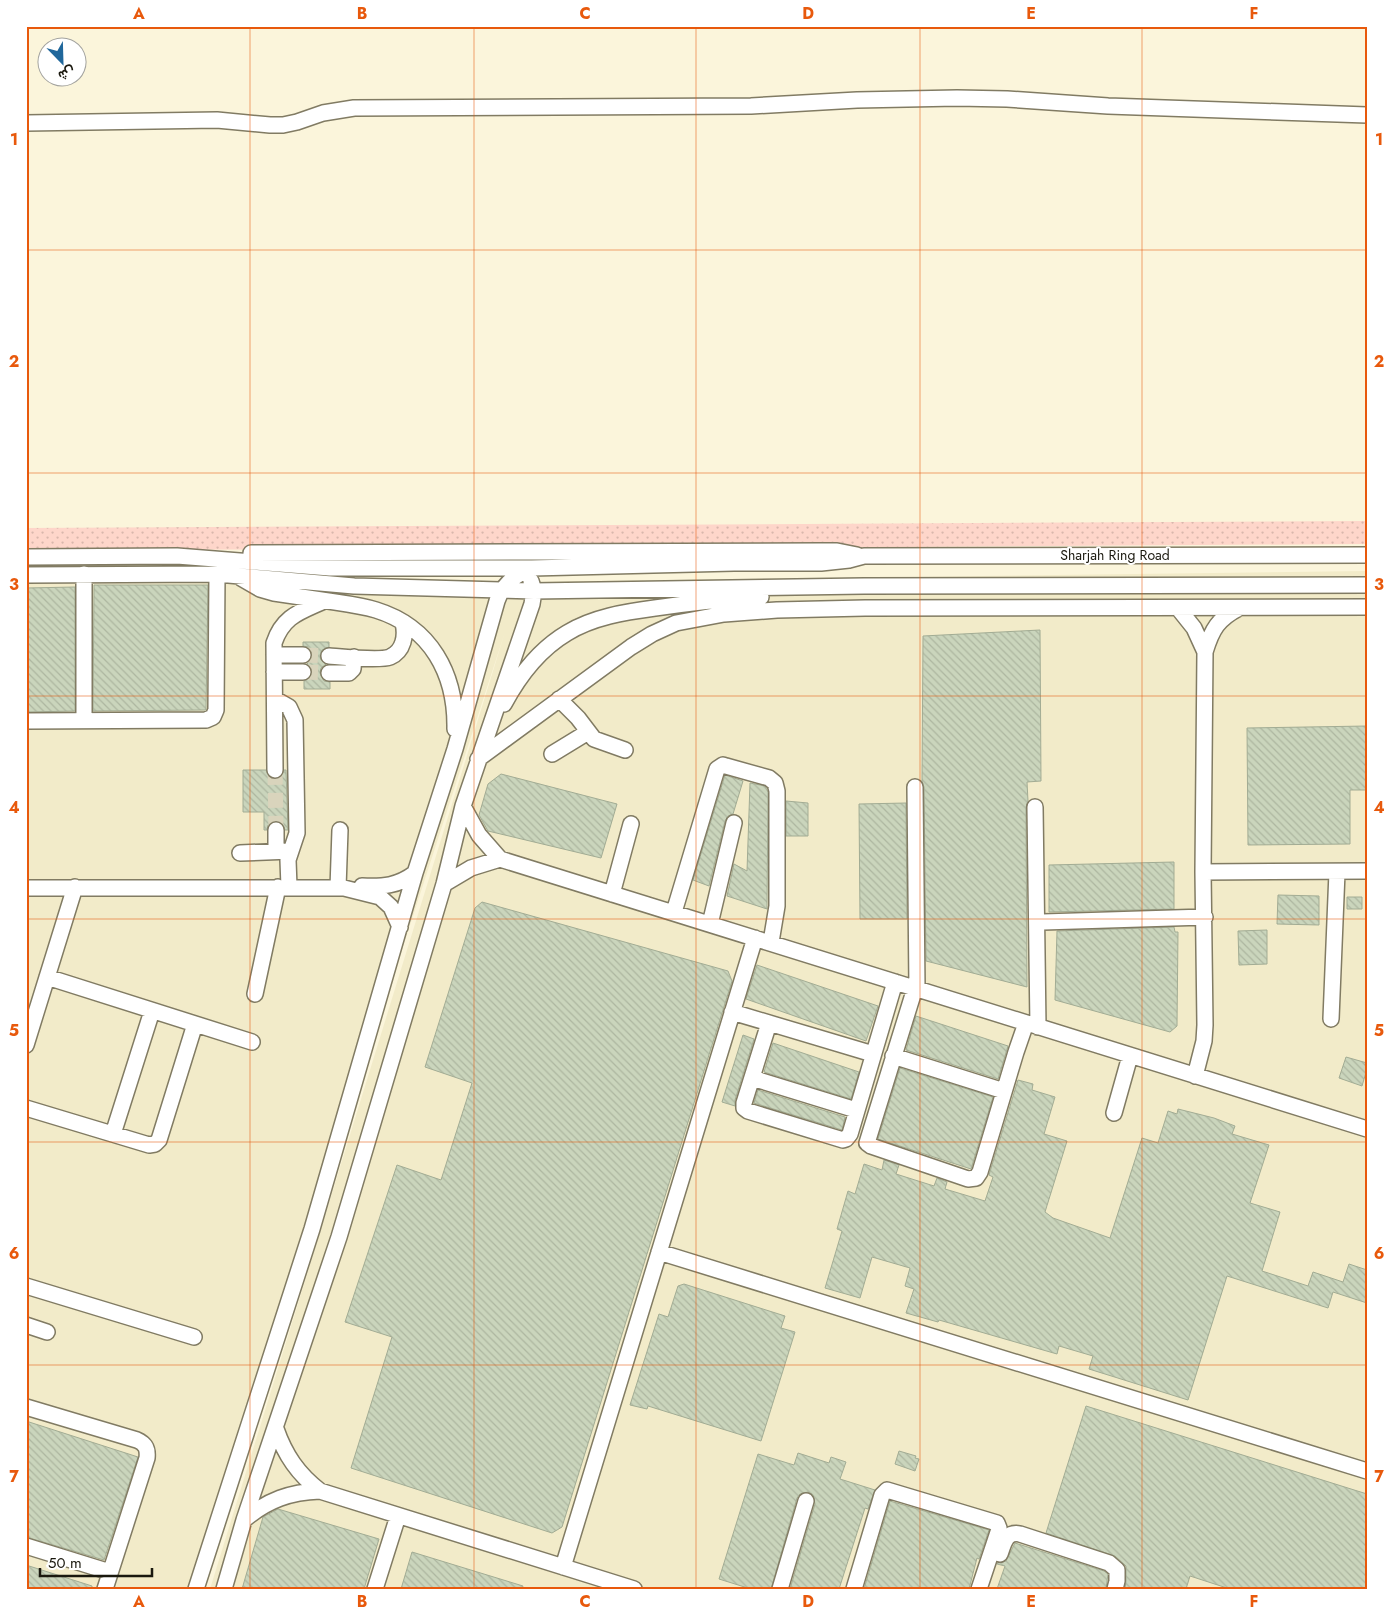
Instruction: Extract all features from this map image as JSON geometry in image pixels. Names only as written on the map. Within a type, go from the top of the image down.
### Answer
[{"type":"street","points":[[26,122],[217,120],[270,125],[297,122],[323,113],[354,108],[751,106],[865,100],[957,98],[1007,99],[1108,106],[1367,114]]},
{"type":"street","points":[[26,557],[177,556],[229,553],[717,550],[837,551],[864,556]]},
{"type":"street","name":"Sharjah Ring Road","points":[[864,556],[1367,555]]},
{"type":"street","points":[[177,556],[330,568],[524,569],[734,563],[822,564],[864,556]]},
{"type":"street","points":[[196,1589],[293,1289],[415,873],[455,749],[497,601],[502,590],[524,569]]},
{"type":"street","points":[[224,1589],[244,1520],[339,1237],[444,884],[462,806],[532,604],[534,591],[524,569]]},
{"type":"street","points":[[84,574],[84,721]]},
{"type":"street","points":[[26,722],[206,720],[213,717],[216,710],[217,574]]},
{"type":"street","points":[[26,575],[217,574],[354,586],[534,591],[864,586],[1367,585]]},
{"type":"street","points":[[235,575],[260,589],[274,593],[376,610],[403,622],[429,644],[443,665],[451,687],[456,710],[455,749]]},
{"type":"street","points":[[487,735],[506,699],[526,670],[548,647],[567,633],[588,623],[609,616],[700,601],[826,594],[864,586]]},
{"type":"street","points":[[275,770],[274,643],[277,634],[288,619],[324,601]]},
{"type":"street","points":[[478,759],[631,647],[652,634],[676,624],[724,614],[777,610],[856,608],[1367,607]]},
{"type":"street","points":[[1178,608],[1194,628],[1206,652]]},
{"type":"street","points":[[1196,1076],[1204,1041],[1205,1025],[1203,872],[1206,652],[1210,636],[1217,624],[1227,614],[1239,608]]},
{"type":"street","points":[[329,656],[385,658],[400,648],[405,636],[403,622]]},
{"type":"street","points":[[274,654],[303,655]]},
{"type":"street","points":[[330,673],[349,673],[353,668],[354,657]]},
{"type":"street","points":[[274,672],[304,672]]},
{"type":"street","points":[[274,699],[289,707],[295,720],[297,833],[284,851]]},
{"type":"street","points":[[559,699],[596,740],[625,750]]},
{"type":"street","points":[[552,754],[588,732]]},
{"type":"street","points":[[671,912],[717,768],[722,765],[769,778],[775,783],[777,791],[777,906],[771,942]]},
{"type":"street","points":[[915,787],[916,988],[867,1140],[869,1145],[968,1179],[976,1178],[980,1172],[1004,1091],[1032,1025],[1035,807]]},
{"type":"street","points":[[671,912],[698,797]]},
{"type":"street","points":[[462,806],[479,835],[500,859],[1367,1129]]},
{"type":"street","points":[[710,924],[734,823]]},
{"type":"street","points":[[612,894],[631,824]]},
{"type":"street","points":[[255,994],[284,887],[288,860],[276,830]]},
{"type":"street","points":[[340,830],[341,888]]},
{"type":"street","points":[[240,853],[284,851]]},
{"type":"street","points":[[444,884],[471,868],[500,859]]},
{"type":"street","points":[[1203,872],[1367,872]]},
{"type":"street","points":[[1331,1019],[1337,872]]},
{"type":"street","points":[[341,888],[354,885],[376,887],[393,885],[415,873]]},
{"type":"street","points":[[26,1045],[75,887]]},
{"type":"street","points":[[26,888],[341,888],[380,897],[391,906],[400,927]]},
{"type":"street","points":[[1043,922],[1205,917]]},
{"type":"street","points":[[563,1567],[755,938]]},
{"type":"street","points":[[47,978],[252,1042]]},
{"type":"street","points":[[769,1023],[743,1106],[744,1108],[748,1111],[843,1140],[850,1134],[895,982]]},
{"type":"street","points":[[113,1134],[152,1010]]},
{"type":"street","points":[[732,1012],[873,1054]]},
{"type":"street","points":[[26,1108],[152,1145],[158,1142],[195,1024]]},
{"type":"street","points":[[893,1056],[1004,1091]]},
{"type":"street","points":[[1114,1113],[1130,1056]]},
{"type":"street","points":[[752,1078],[856,1110]]},
{"type":"street","points":[[659,1252],[1367,1471]]},
{"type":"street","points":[[26,1286],[194,1337]]},
{"type":"street","points":[[26,1325],[47,1332]]},
{"type":"street","points":[[26,1407],[137,1440],[146,1447],[147,1458],[105,1589]]},
{"type":"street","points":[[276,1429],[288,1458],[308,1482],[320,1491],[634,1589]]},
{"type":"street","points":[[854,1589],[882,1493],[887,1490],[997,1523],[998,1532],[979,1589]]},
{"type":"street","points":[[244,1520],[271,1500],[295,1493],[320,1491]]},
{"type":"street","points":[[845,1589],[876,1491]]},
{"type":"street","points":[[780,1589],[806,1501]]},
{"type":"street","points":[[375,1589],[398,1516]]},
{"type":"street","points":[[990,1589],[1004,1542],[1010,1534],[1015,1533],[1110,1563],[1117,1570],[1115,1589]]},
{"type":"street","points":[[26,1546],[110,1572]]},
{"type":"shaded area","points":[[1367,521],[1367,544],[593,549],[26,550],[26,528]]},
{"type":"shaded area","points":[[1367,571],[1367,1589],[210,1589],[505,632],[195,1589],[26,1589],[26,584],[522,582]]},
{"type":"building","points":[[94,585],[208,585],[206,710],[93,711]]},
{"type":"building","points":[[75,587],[75,711],[26,712],[26,588]]},
{"type":"building","points":[[1040,630],[1041,781],[1027,782],[1028,801],[1026,807],[1027,987],[926,961],[924,787],[922,781],[923,636]]},
{"type":"building","points":[[303,642],[329,642],[329,647],[322,650],[320,655],[321,660],[326,664],[321,668],[320,673],[324,681],[330,682],[330,689],[304,689],[304,681],[311,677],[311,667],[307,664],[311,660],[312,655],[308,647],[303,646]]},
{"type":"building","points":[[1367,726],[1367,790],[1350,790],[1350,844],[1248,845],[1247,728]]},
{"type":"building","points":[[243,770],[266,770],[270,778],[276,779],[280,778],[284,770],[286,770],[288,830],[285,830],[281,822],[276,821],[268,825],[267,830],[264,830],[264,812],[243,812]]},
{"type":"building","points":[[501,774],[617,804],[601,858],[488,831],[479,815],[488,784]]},
{"type":"building","points":[[725,775],[743,781],[733,814],[728,816],[725,821],[709,886],[693,880]]},
{"type":"building","points":[[750,783],[765,786],[768,792],[767,909],[727,896],[734,864],[747,871]]},
{"type":"building","points":[[786,801],[808,803],[808,836],[786,836]]},
{"type":"building","points":[[906,803],[907,919],[860,919],[859,804]]},
{"type":"building","points":[[1174,862],[1174,909],[1049,912],[1049,865]]},
{"type":"building","points":[[1278,895],[1319,896],[1319,925],[1277,924]]},
{"type":"building","points":[[1347,897],[1362,897],[1362,909],[1347,909]]},
{"type":"building","points":[[482,902],[728,971],[732,981],[562,1527],[552,1533],[351,1468],[392,1337],[345,1322],[397,1165],[441,1180],[472,1083],[425,1067],[475,908]]},
{"type":"building","points":[[1174,927],[1175,932],[1178,932],[1177,1026],[1170,1032],[1055,1000],[1057,931]]},
{"type":"building","points":[[1267,930],[1267,964],[1239,965],[1238,931]]},
{"type":"building","points":[[757,965],[878,1006],[866,1041],[746,999]]},
{"type":"building","points":[[916,1016],[1008,1046],[998,1079],[906,1050]]},
{"type":"building","points":[[743,1035],[754,1039],[735,1100],[735,1106],[722,1102]]},
{"type":"building","points":[[773,1043],[859,1072],[851,1099],[764,1072]]},
{"type":"building","points":[[1346,1057],[1367,1063],[1362,1086],[1339,1078]]},
{"type":"building","points":[[900,1068],[993,1097],[971,1169],[878,1139]]},
{"type":"building","points":[[1018,1080],[1033,1084],[1032,1090],[1055,1097],[1044,1134],[1067,1141],[1045,1212],[1053,1218],[1110,1238],[1142,1138],[1158,1143],[1168,1111],[1177,1114],[1178,1109],[1214,1118],[1235,1126],[1232,1134],[1269,1145],[1250,1203],[1280,1212],[1262,1271],[1308,1286],[1313,1272],[1343,1282],[1349,1264],[1367,1270],[1367,1303],[1333,1292],[1328,1308],[1227,1276],[1188,1400],[1089,1369],[1093,1356],[1059,1346],[1057,1354],[939,1320],[938,1322],[906,1313],[914,1289],[905,1286],[910,1268],[872,1257],[860,1298],[825,1288],[842,1231],[837,1229],[848,1191],[855,1194],[864,1164],[882,1170],[884,1160],[899,1165],[896,1174],[934,1186],[937,1178],[947,1182],[945,1189],[985,1201],[993,1177],[989,1175]]},
{"type":"building","points":[[758,1090],[845,1117],[842,1130],[754,1103]]},
{"type":"building","points":[[684,1284],[785,1316],[781,1328],[795,1332],[761,1441],[648,1406],[647,1409],[630,1405],[659,1314],[668,1317],[678,1286]]},
{"type":"building","points":[[1086,1406],[1367,1494],[1367,1589],[1230,1589],[1190,1576],[1186,1589],[1125,1589],[1126,1566],[1115,1556],[1046,1533]]},
{"type":"building","points":[[26,1421],[138,1457],[104,1560],[26,1537]]},
{"type":"building","points":[[899,1451],[916,1456],[915,1458],[919,1459],[915,1471],[895,1464]]},
{"type":"building","points":[[798,1453],[829,1463],[831,1457],[846,1462],[840,1479],[875,1490],[868,1509],[865,1508],[839,1589],[790,1589],[815,1504],[813,1495],[808,1492],[800,1494],[797,1498],[771,1589],[751,1589],[719,1579],[758,1454],[794,1465]]},
{"type":"building","points":[[890,1501],[989,1530],[979,1559],[977,1558],[969,1589],[864,1589]]},
{"type":"building","points":[[278,1509],[379,1539],[364,1589],[242,1589],[263,1517]]},
{"type":"building","points":[[1015,1543],[1104,1571],[1108,1574],[1106,1589],[997,1589],[1005,1566],[997,1564],[1006,1561]]},
{"type":"building","points":[[412,1552],[523,1586],[522,1589],[401,1589]]},
{"type":"building","points":[[26,1565],[92,1586],[92,1589],[26,1589]]},
{"type":"tunnel","points":[[303,655],[329,656]]},
{"type":"tunnel","points":[[303,672],[329,673]]},
{"type":"tunnel","points":[[275,770],[276,830]]}]
